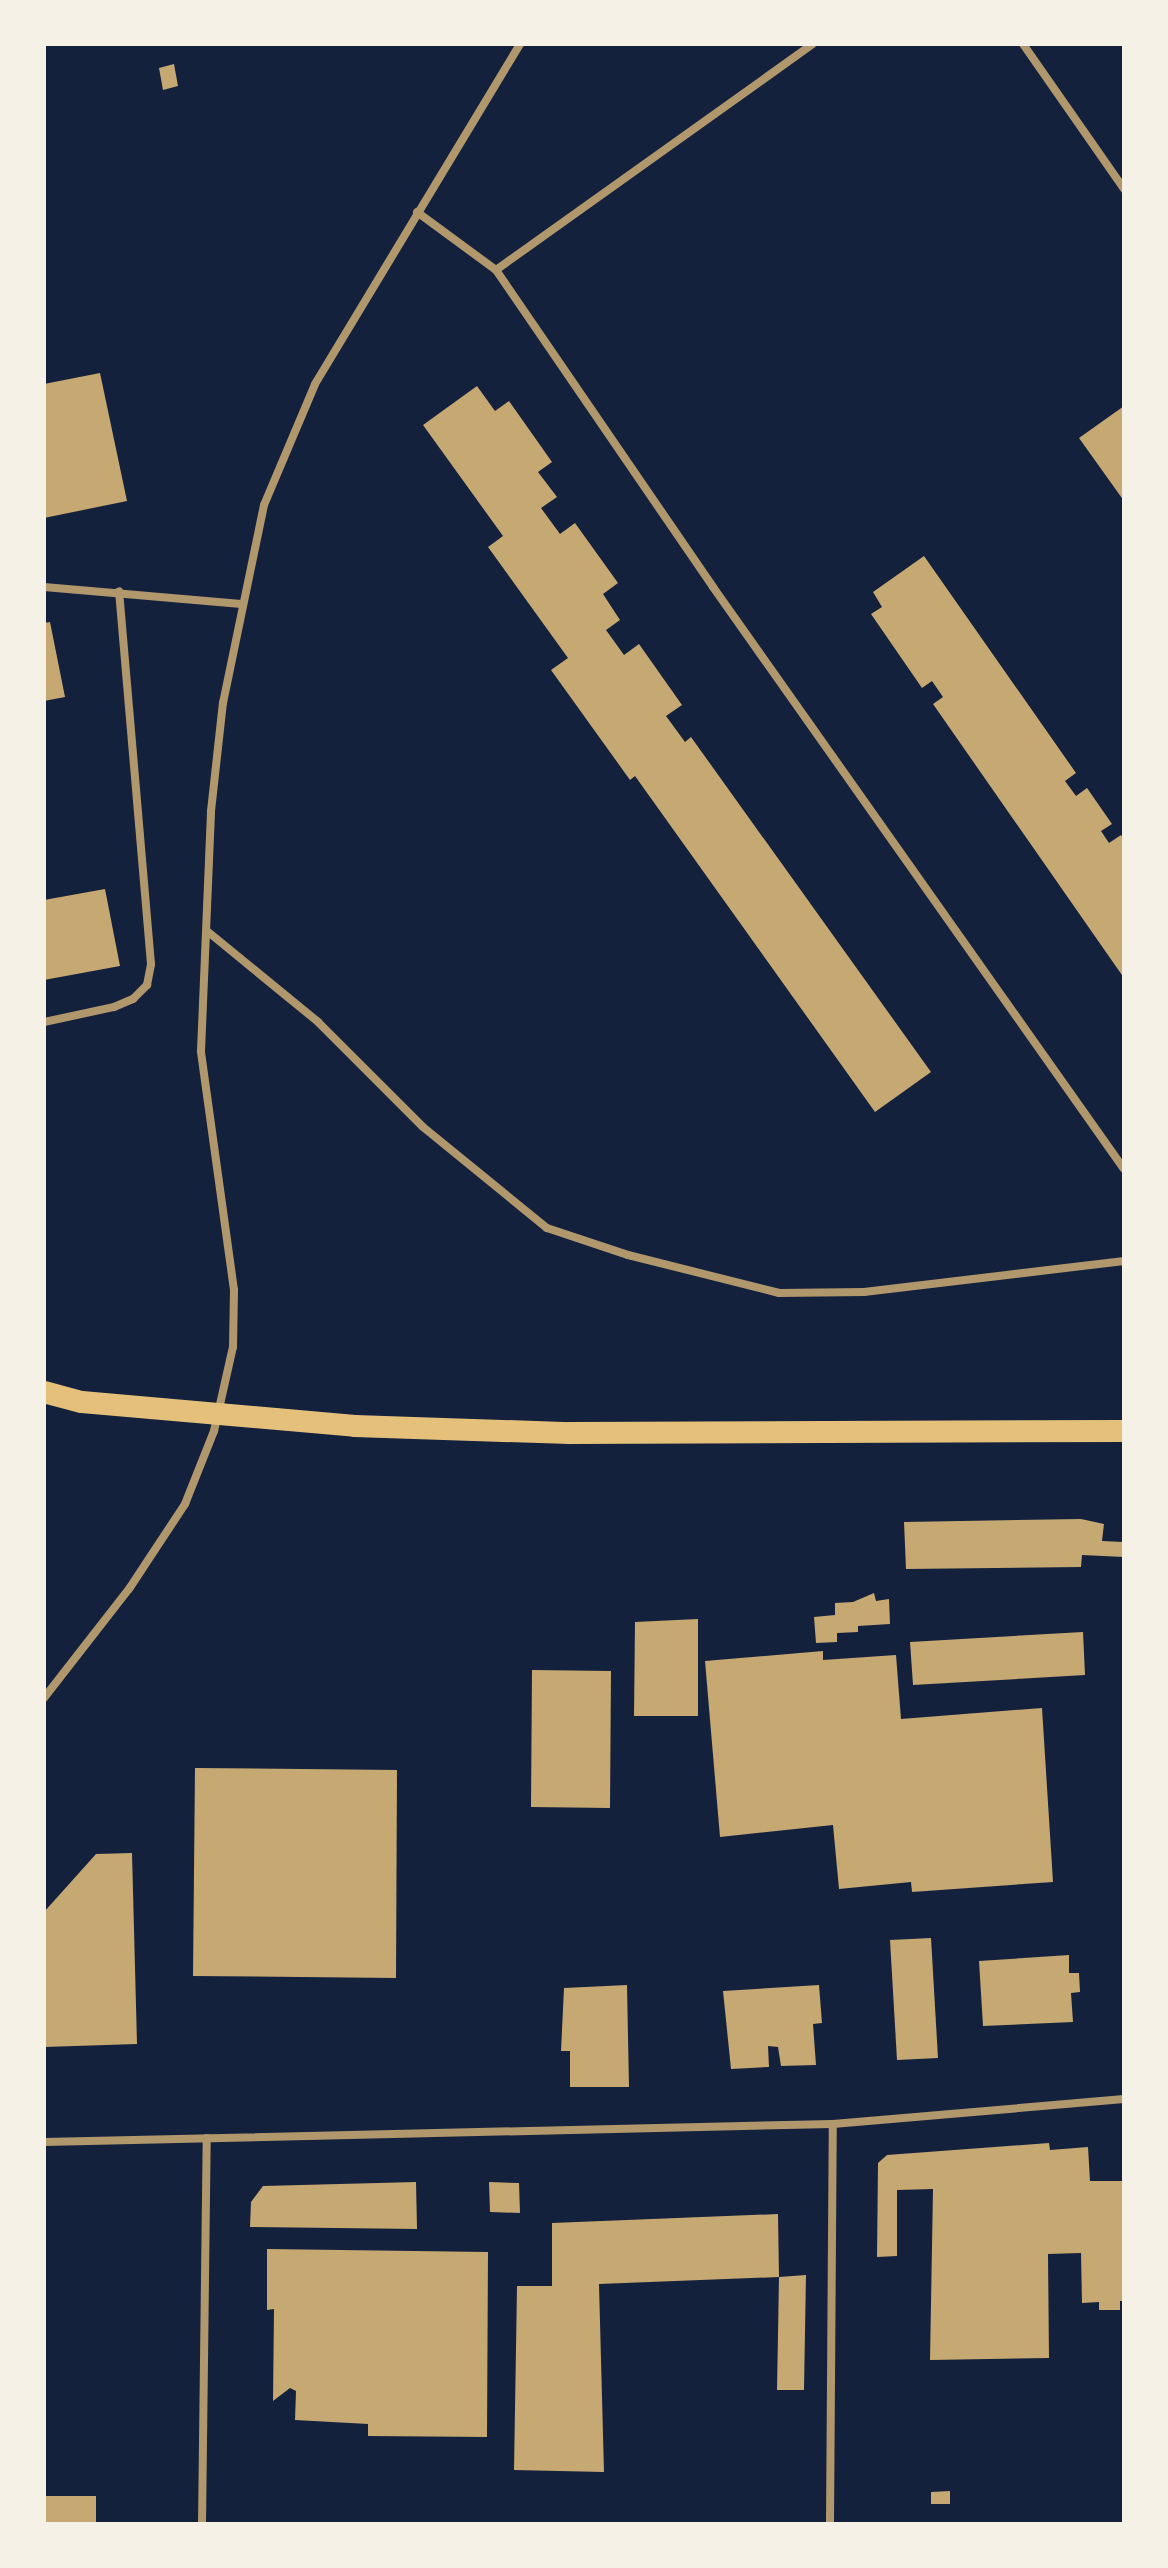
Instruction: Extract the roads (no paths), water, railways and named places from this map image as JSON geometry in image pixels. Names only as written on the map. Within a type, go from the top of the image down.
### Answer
[{"type":"highway","points":[[44,1392],[82,1402],[355,1426],[570,1433],[1124,1431]]},
{"type":"street","points":[[44,1698],[129,1589],[185,1504],[214,1431],[233,1347],[234,1290],[228,1234],[201,1051],[211,811],[223,703],[241,604],[264,505],[315,384],[520,44]]},
{"type":"street","points":[[496,270],[813,44]]},
{"type":"street","points":[[1023,44],[1124,189]]},
{"type":"street","points":[[417,212],[496,270],[713,587],[1124,1169]]},
{"type":"street","points":[[44,587],[119,591],[241,604]]},
{"type":"street","points":[[44,1022],[114,1007],[133,999],[147,985],[151,964],[119,591]]},
{"type":"street","points":[[207,931],[318,1022],[423,1127],[547,1228],[628,1255],[779,1293],[864,1292],[1124,1261]]},
{"type":"street","points":[[44,2142],[833,2124],[1124,2099]]},
{"type":"street","points":[[830,2524],[833,2124]]},
{"type":"street","points":[[202,2524],[207,2138]]}]
